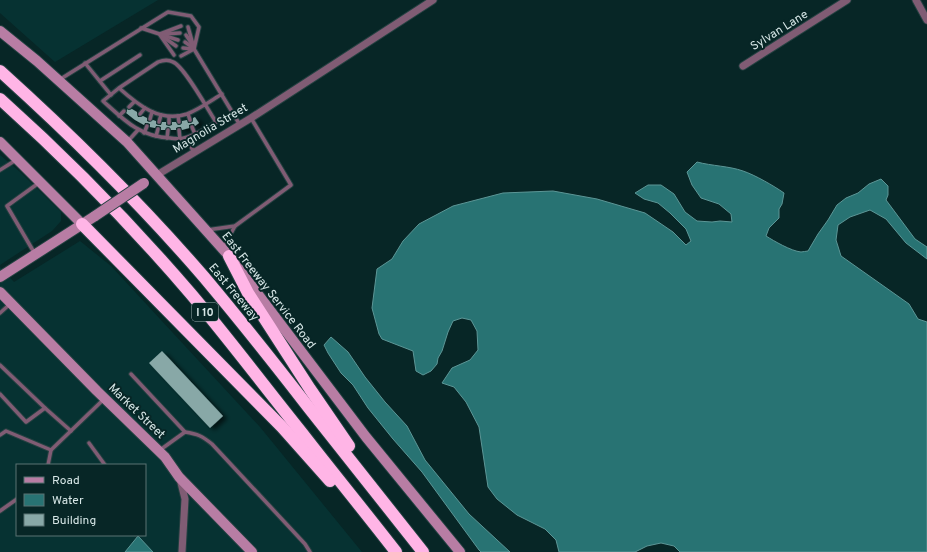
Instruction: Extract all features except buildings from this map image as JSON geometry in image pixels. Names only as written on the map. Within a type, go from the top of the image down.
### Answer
[{"type":"highway","name":"East Freeway","points":[[0,71],[94,159],[149,216],[204,277],[423,552]]},
{"type":"highway","name":"I 10","points":[[0,99],[91,186],[147,244],[190,293],[393,548]]},
{"type":"highway","points":[[82,224],[278,422],[338,491],[393,548]]},
{"type":"highway","points":[[226,253],[252,299],[310,389],[400,523]]},
{"type":"main road","name":"East Freeway Service Road","points":[[0,32],[37,61],[127,142],[206,230],[226,253],[366,437],[460,552]]},
{"type":"main road","points":[[0,142],[82,224]]},
{"type":"main road","name":"Magnolia Street","points":[[0,277],[157,175]]},
{"type":"main road","name":"Market Street","points":[[0,292],[104,398],[165,456],[179,477],[252,552]]},
{"type":"street","name":"Magnolia Street","points":[[157,175],[240,125],[433,0]]},
{"type":"street","name":"Sylvan Lane","points":[[743,66],[847,0]]},
{"type":"street","points":[[916,0],[927,20]]},
{"type":"street","points":[[179,477],[185,499],[182,552]]},
{"type":"lane","points":[[58,80],[168,12],[191,16],[199,27],[194,49],[181,56]]},
{"type":"lane","points":[[160,35],[181,26]]},
{"type":"lane","points":[[188,27],[194,49]]},
{"type":"lane","points":[[141,28],[178,40]]},
{"type":"lane","points":[[160,35],[180,34]]},
{"type":"lane","points":[[160,35],[176,46]]},
{"type":"lane","points":[[160,35],[174,55]]},
{"type":"lane","points":[[186,35],[240,125]]},
{"type":"lane","points":[[185,42],[194,49]]},
{"type":"lane","points":[[183,48],[194,49]]},
{"type":"lane","points":[[100,81],[140,55]]},
{"type":"lane","points":[[164,60],[172,61],[181,68],[216,122],[187,138],[167,138],[144,133],[120,116],[103,101],[119,88],[158,62],[164,60]]},
{"type":"lane","points":[[85,63],[111,94]]},
{"type":"lane","points":[[119,88],[134,102],[152,112],[169,116],[188,114],[222,94]]},
{"type":"lane","points":[[129,107],[134,102]]},
{"type":"lane","points":[[140,114],[145,108]]},
{"type":"lane","points":[[120,116],[124,112]]},
{"type":"lane","points":[[150,120],[152,112]]},
{"type":"lane","points":[[188,114],[190,120]]},
{"type":"lane","points":[[159,122],[161,115]]},
{"type":"lane","points":[[169,116],[169,123]]},
{"type":"lane","points":[[178,116],[178,122]]},
{"type":"lane","points":[[206,230],[235,226],[291,184],[251,118]]},
{"type":"lane","points":[[132,125],[136,120]]},
{"type":"lane","points":[[144,133],[147,126]]},
{"type":"lane","points":[[192,127],[195,134]]},
{"type":"lane","points":[[156,136],[158,129]]},
{"type":"lane","points":[[127,142],[138,130]]},
{"type":"lane","points":[[167,138],[168,130]]},
{"type":"lane","points":[[179,130],[180,139]]},
{"type":"lane","points":[[187,138],[194,153]]},
{"type":"lane","points":[[0,170],[17,159]]},
{"type":"lane","points":[[36,254],[7,206],[40,182]]},
{"type":"lane","points":[[226,253],[235,226]]},
{"type":"lane","points":[[0,313],[11,304]]},
{"type":"lane","points":[[0,365],[71,431]]},
{"type":"lane","points":[[131,374],[185,432],[196,434],[205,438],[212,444],[305,544],[310,552]]},
{"type":"lane","points":[[0,394],[26,422],[45,408]]},
{"type":"lane","points":[[48,464],[51,450],[104,398]]},
{"type":"lane","points":[[0,435],[6,431],[51,450]]},
{"type":"lane","points":[[159,451],[185,432]]},
{"type":"lane","points":[[89,443],[104,464]]},
{"type":"lane","points":[[0,511],[16,500]]},
{"type":"shaded area","points":[[0,0],[158,0],[55,62],[0,13]]},
{"type":"shaded area","points":[[0,155],[20,172],[61,212],[61,221],[52,231],[0,265]]},
{"type":"shaded area","points":[[80,241],[111,266],[260,427],[362,552],[151,552],[136,538],[125,552],[0,552],[0,267],[14,282]]},
{"type":"water","points":[[697,162],[743,171],[753,175],[784,193],[782,204],[779,209],[779,218],[769,228],[766,236],[792,250],[801,252],[808,251],[837,205],[846,198],[858,193],[869,184],[881,179],[888,186],[888,195],[886,200],[915,239],[927,247],[927,259],[906,243],[886,219],[870,210],[850,217],[838,225],[836,240],[841,256],[909,304],[918,319],[927,322],[927,552],[680,552],[674,546],[661,543],[647,546],[635,552],[559,552],[556,540],[545,529],[517,515],[497,499],[488,487],[479,427],[466,402],[454,387],[442,383],[452,368],[470,360],[478,350],[477,331],[471,320],[462,318],[453,321],[437,364],[431,371],[423,375],[416,371],[413,351],[382,339],[379,334],[372,308],[377,269],[392,259],[403,241],[419,224],[453,206],[503,193],[553,191],[597,199],[645,213],[673,232],[686,245],[691,241],[686,229],[658,203],[644,199],[635,193],[648,185],[661,185],[674,194],[685,212],[697,221],[732,222],[731,214],[719,204],[701,198],[692,185],[687,172]]},
{"type":"water","points":[[331,337],[348,352],[365,377],[407,426],[425,460],[469,514],[510,552],[481,552],[479,550],[422,472],[368,408],[353,385],[341,373],[324,345]]},
{"type":"water","points":[[138,536],[153,552],[125,552]]}]
